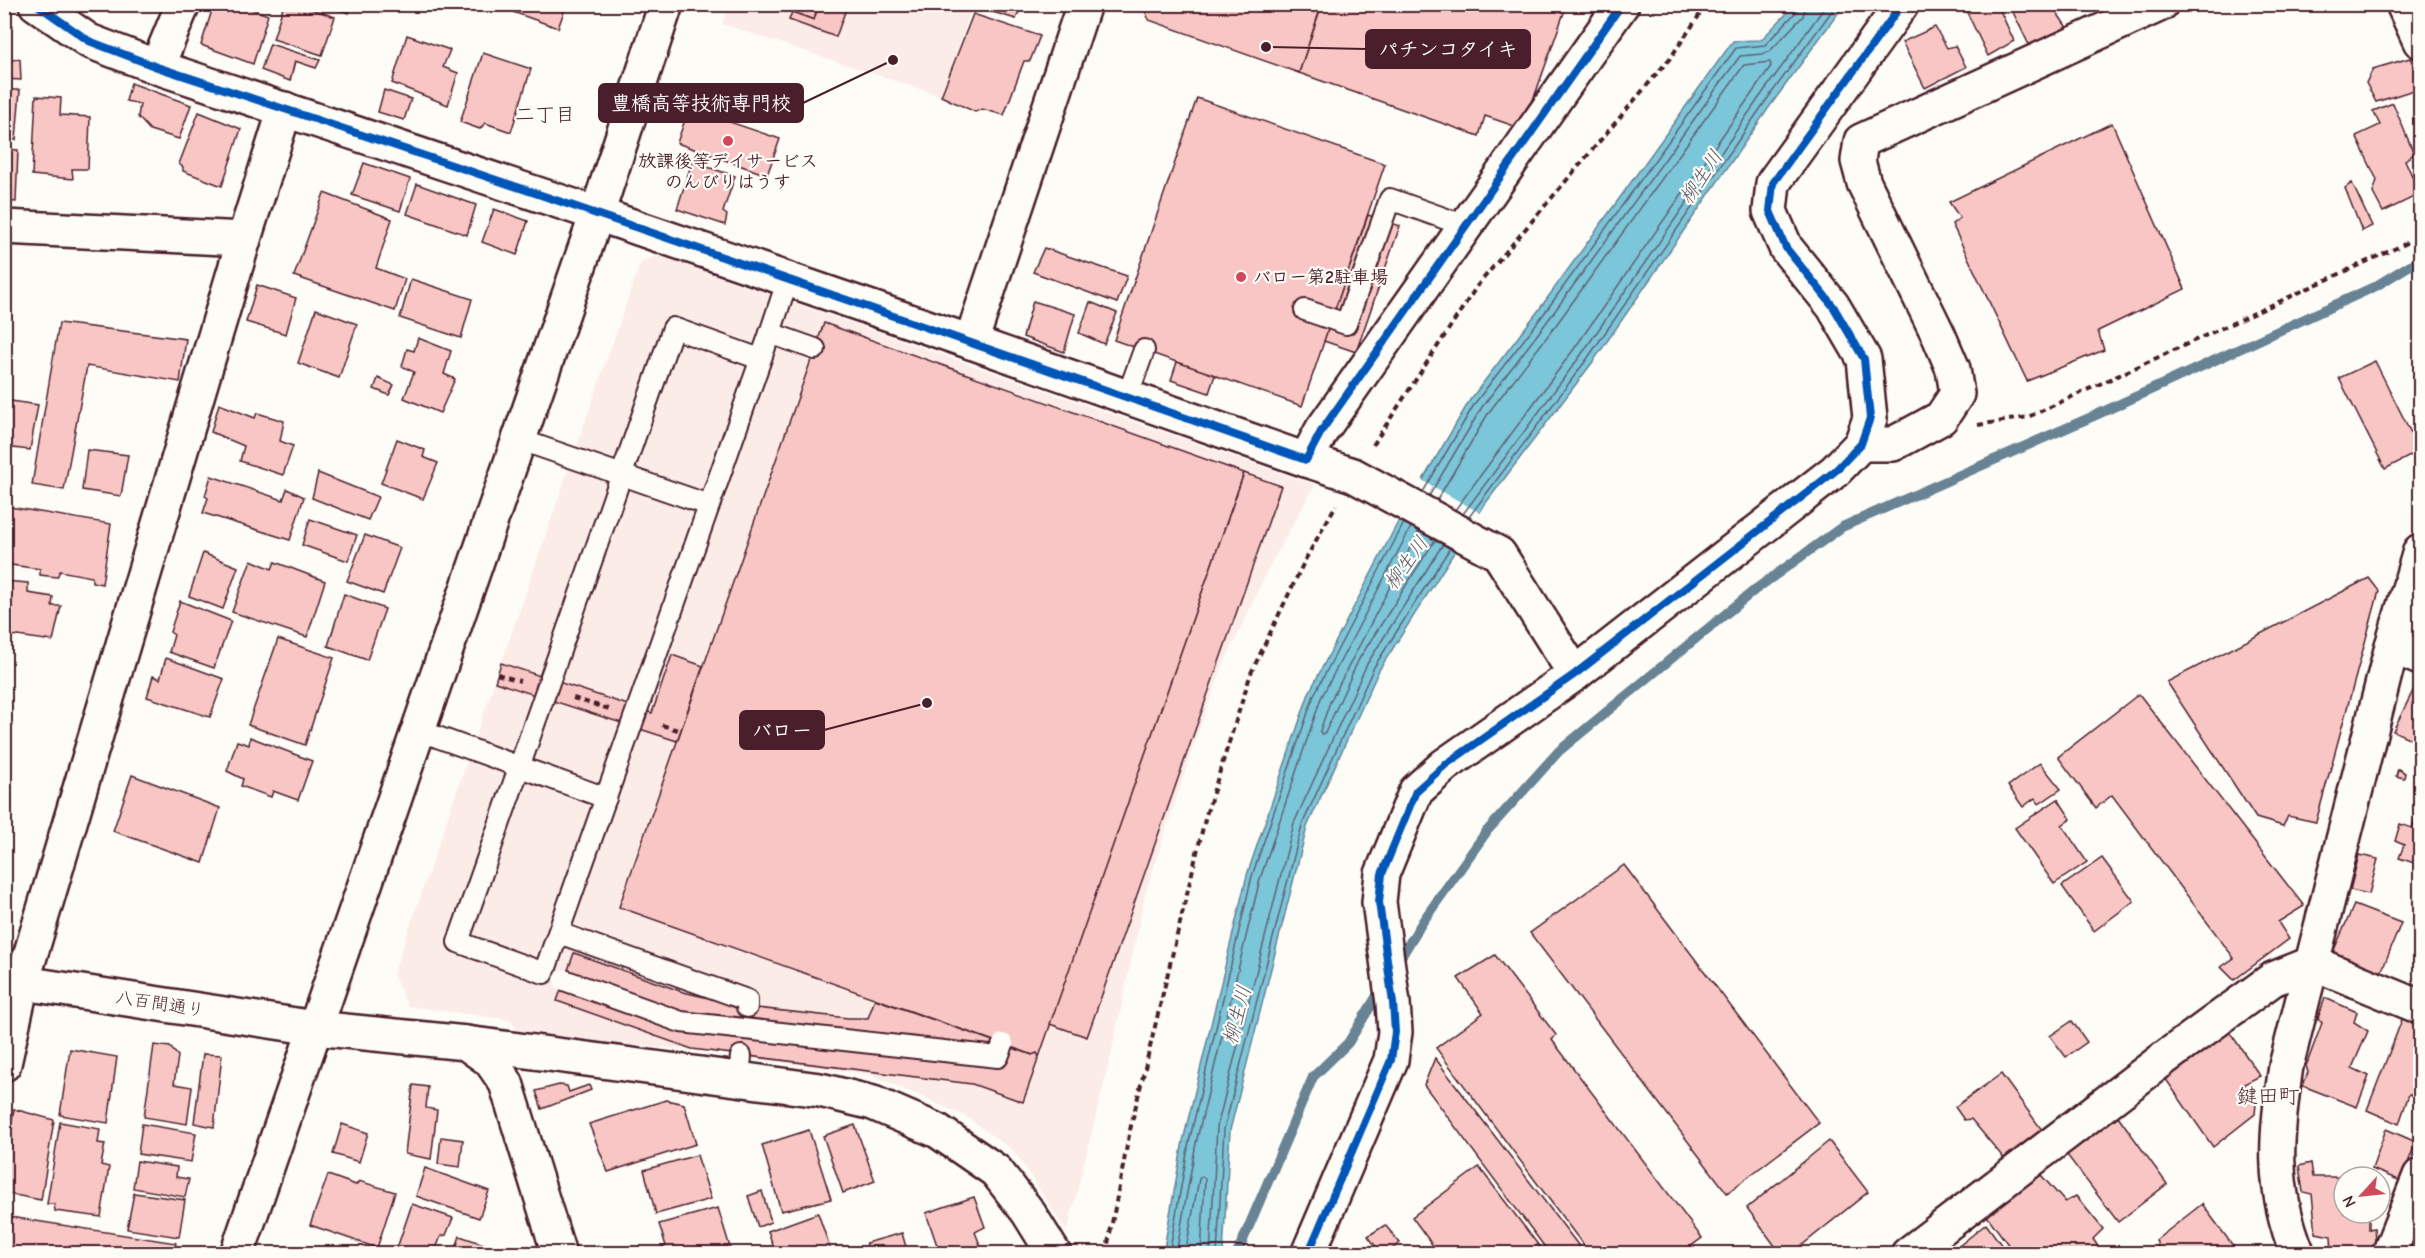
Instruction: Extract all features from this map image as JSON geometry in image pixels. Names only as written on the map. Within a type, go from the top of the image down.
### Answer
[{"type":"street","points":[[36,4],[89,41],[157,67],[788,279],[1358,478],[1499,554],[1575,674]]},
{"type":"street","points":[[157,67],[183,4]]},
{"type":"street","points":[[237,1254],[597,214],[666,4]]},
{"type":"street","points":[[971,342],[1084,4]]},
{"type":"street","points":[[1306,460],[1322,430],[1622,4]]},
{"type":"street","points":[[1308,1254],[1391,1060],[1395,1022],[1379,902],[1382,874],[1416,791],[1445,765],[1575,674],[1835,471],[1861,444],[1870,418],[1864,359],[1833,306],[1786,248],[1770,210],[1773,183],[1902,4]]},
{"type":"street","points":[[1861,444],[1893,444],[1941,418],[1957,394],[1953,369],[1938,334],[1864,183],[1858,161],[1861,141],[2161,4]]},
{"type":"street","points":[[2403,4],[2421,41]]},
{"type":"street","points":[[4,1064],[13,981],[285,109]]},
{"type":"street","points":[[4,227],[244,239]]},
{"type":"street","points":[[2298,1254],[2286,1225],[2277,1176],[2277,1123],[2286,1066],[2313,963],[2407,652],[2421,551]]},
{"type":"street","points":[[1908,1254],[2166,1057],[2273,979],[2313,963],[2421,1007]]},
{"type":"street","name":"八百間通り","points":[[13,981],[315,1028],[740,1067],[873,1103],[938,1131],[996,1171],[1028,1212],[1053,1254]]},
{"type":"street","points":[[466,1043],[490,1060],[506,1083],[559,1254]]},
{"type":"street","points":[[2389,1254],[2421,1176]]},
{"type":"lane","points":[[1305,309],[1346,324],[1383,219],[1382,197],[1466,226]]},
{"type":"lane","points":[[544,973],[788,279]]},
{"type":"lane","points":[[760,360],[673,328],[458,942],[681,1022],[998,1057],[1003,1044]]},
{"type":"lane","points":[[770,333],[815,349]]},
{"type":"lane","points":[[1127,397],[1144,350]]},
{"type":"lane","points":[[518,440],[709,505]]},
{"type":"lane","points":[[418,730],[606,798]]},
{"type":"lane","points":[[559,933],[747,1000],[747,1007]]},
{"type":"path","points":[[1107,1254],[1130,1130],[1203,826],[1251,673],[1305,560],[1477,286],[1671,57],[1707,4]]},
{"type":"path","points":[[1975,426],[2028,417],[2421,237]]},
{"type":"path","points":[[498,675],[520,682]]},
{"type":"path","points":[[566,696],[612,710]]},
{"type":"path","points":[[658,724],[681,731]]},
{"type":"shaded area","points":[[729,5],[973,5],[941,96],[722,24]]},
{"type":"shaded area","points":[[657,255],[1315,485],[1269,567],[1223,666],[1197,735],[1146,891],[1111,1055],[1067,1232],[1015,1152],[965,1116],[872,1075],[692,1050],[520,1036],[511,1020],[408,1006],[393,975],[640,264]]},
{"type":"water","name":"柳生川","points":[[1795,5],[1844,5],[1770,106],[1592,363],[1485,504],[1379,670],[1307,827],[1230,1130],[1223,1253],[1163,1254],[1183,1141],[1247,875],[1309,693],[1398,522],[1470,400],[1538,311],[1733,41],[1761,40]]},
{"type":"pier","points":[[1420,479],[1482,514],[1458,551],[1397,518]]},
{"type":"building","points":[[214,4],[237,4],[268,15],[253,64],[201,45]]},
{"type":"building","points":[[284,4],[297,4],[335,17],[322,55],[273,39]]},
{"type":"building","points":[[322,4],[352,4],[349,13]]},
{"type":"building","points":[[515,4],[562,4],[566,6],[558,28],[513,12]]},
{"type":"building","points":[[772,4],[819,4],[814,20]]},
{"type":"building","points":[[819,4],[832,4],[846,9],[836,37],[789,20],[792,12],[814,20]]},
{"type":"building","points":[[977,4],[1022,4],[1016,19],[976,7]]},
{"type":"building","points":[[1142,4],[1322,4],[1299,73],[1149,20]]},
{"type":"building","points":[[1322,4],[1567,4],[1523,129],[1485,116],[1479,136],[1299,73]]},
{"type":"building","points":[[1963,4],[1997,4],[2014,41],[1988,56]]},
{"type":"building","points":[[2009,4],[2051,4],[2070,32],[2032,51]]},
{"type":"building","points":[[2097,4],[2132,4],[2103,17]]},
{"type":"building","points":[[973,14],[1040,36],[1030,61],[1024,61],[1004,115],[982,109],[975,112],[941,96]]},
{"type":"building","points":[[1935,27],[1947,48],[1955,46],[1966,67],[1925,88],[1902,42]]},
{"type":"building","points":[[407,35],[450,50],[443,67],[458,73],[448,105],[392,83]]},
{"type":"building","points":[[4,44],[9,44],[11,60],[20,59],[21,80],[4,79]]},
{"type":"building","points":[[270,44],[320,60],[316,68],[295,61],[290,81],[261,70]]},
{"type":"building","points":[[483,53],[531,69],[511,132],[485,123],[480,129],[460,122]]},
{"type":"building","points":[[2410,58],[2420,81],[2420,88],[2376,102],[2366,83],[2373,69]]},
{"type":"building","points":[[131,83],[191,105],[179,139],[150,130],[138,117],[140,104],[126,101]]},
{"type":"building","points":[[4,90],[20,90],[16,140],[4,139]]},
{"type":"building","points":[[384,90],[411,99],[404,120],[378,112]]},
{"type":"building","points":[[36,96],[61,98],[60,115],[90,117],[88,169],[72,169],[73,179],[32,175]]},
{"type":"building","name":"バロー第2駐車場","points":[[1197,98],[1385,164],[1302,406],[1114,340]]},
{"type":"building","points":[[2393,103],[2414,154],[2405,160],[2420,194],[2383,212],[2373,193],[2377,180],[2356,136],[2380,125],[2373,111]]},
{"type":"building","name":"放課後等デイサービス のんびりはうす","points":[[689,108],[780,139],[767,175],[677,143]]},
{"type":"building","points":[[199,112],[241,129],[222,186],[183,171],[183,167],[179,164]]},
{"type":"building","points":[[2112,123],[2185,289],[2098,331],[2104,350],[2027,381],[1952,224],[1960,218],[1949,202]]},
{"type":"building","points":[[4,149],[18,150],[16,202],[4,201]]},
{"type":"building","points":[[692,162],[735,176],[723,212],[727,215],[725,225],[677,209]]},
{"type":"building","points":[[364,163],[410,179],[400,211],[352,195]]},
{"type":"building","points":[[2352,183],[2372,226],[2362,231],[2345,188]]},
{"type":"building","points":[[417,184],[476,205],[467,235],[407,214]]},
{"type":"building","points":[[324,193],[392,219],[376,268],[405,279],[395,311],[294,276]]},
{"type":"building","points":[[494,209],[528,221],[517,255],[482,242]]},
{"type":"building","points":[[1368,215],[1400,226],[1356,352],[1324,341]]},
{"type":"building","points":[[1044,248],[1127,276],[1117,303],[1033,272]]},
{"type":"building","points":[[411,279],[472,299],[461,338],[400,318]]},
{"type":"building","points":[[257,285],[296,298],[286,334],[246,322]]},
{"type":"building","points":[[1033,301],[1075,314],[1064,352],[1023,337]]},
{"type":"building","points":[[1090,302],[1117,313],[1104,344],[1079,333]]},
{"type":"building","points":[[316,309],[357,324],[339,378],[298,363]]},
{"type":"building","points":[[59,323],[186,339],[180,382],[87,366],[64,490],[32,485]]},
{"type":"building","points":[[824,323],[1244,473],[1039,1057],[619,907]]},
{"type":"building","points":[[418,338],[451,351],[444,374],[455,379],[440,413],[404,398],[414,372],[402,366],[407,349],[414,351]]},
{"type":"building","points":[[2375,361],[2420,451],[2385,469],[2339,378]]},
{"type":"building","points":[[1177,362],[1215,375],[1209,393],[1171,380]]},
{"type":"building","points":[[378,378],[394,385],[389,395],[374,389]]},
{"type":"building","points":[[4,400],[38,405],[30,450],[4,447]]},
{"type":"building","points":[[219,404],[255,418],[257,413],[284,421],[280,441],[293,446],[283,475],[240,461],[244,446],[211,432]]},
{"type":"building","points":[[397,439],[425,450],[423,457],[438,463],[423,499],[381,483]]},
{"type":"building","points":[[87,450],[128,455],[121,496],[82,490]]},
{"type":"building","points":[[318,473],[378,497],[368,520],[312,498]]},
{"type":"building","points":[[1244,473],[1281,486],[1087,1037],[1050,1024]]},
{"type":"building","points":[[211,476],[283,500],[287,489],[304,497],[290,540],[203,513]]},
{"type":"building","points":[[4,506],[111,524],[102,584],[92,582],[92,577],[60,571],[57,577],[40,575],[40,569],[4,564]]},
{"type":"building","points":[[310,519],[357,535],[348,561],[302,545]]},
{"type":"building","points":[[365,535],[400,548],[383,594],[347,581]]},
{"type":"building","points":[[203,553],[238,567],[223,609],[189,596]]},
{"type":"building","points":[[251,560],[272,569],[275,562],[325,581],[307,637],[232,612]]},
{"type":"building","points":[[2369,578],[2379,591],[2316,822],[2288,816],[2283,826],[2256,818],[2167,682]]},
{"type":"building","points":[[4,581],[28,583],[28,593],[53,597],[52,606],[61,606],[53,641],[4,634]]},
{"type":"building","points":[[344,594],[385,609],[367,660],[328,646]]},
{"type":"building","points":[[180,601],[231,621],[214,668],[169,652],[174,635],[170,632]]},
{"type":"building","points":[[278,639],[334,658],[305,745],[248,725]]},
{"type":"building","points":[[672,655],[703,666],[677,741],[495,682],[501,663],[652,713]]},
{"type":"building","points":[[166,658],[224,679],[210,717],[147,697],[153,676],[160,679]]},
{"type":"building","points":[[2415,687],[2420,689],[2420,743],[2393,731]]},
{"type":"building","points":[[2139,694],[2304,906],[2278,922],[2289,939],[2234,980],[2221,967],[2234,958],[2112,795],[2096,808],[2058,757]]},
{"type":"building","points":[[250,737],[312,761],[298,800],[273,791],[271,797],[241,786],[243,779],[227,771],[237,741],[249,745]]},
{"type":"building","points":[[2040,763],[2061,789],[2039,804],[2035,798],[2023,807],[2008,786]]},
{"type":"building","points":[[2398,769],[2405,773],[2404,778],[2396,776]]},
{"type":"building","points":[[132,775],[220,808],[203,863],[113,831]]},
{"type":"building","points":[[2058,799],[2071,819],[2062,825],[2087,862],[2054,884],[2015,828]]},
{"type":"building","points":[[2420,802],[2420,865],[2399,858],[2404,845],[2395,841],[2400,824],[2412,828]]},
{"type":"building","points":[[2359,855],[2378,859],[2369,894],[2350,890]]},
{"type":"building","points":[[2102,858],[2134,901],[2094,931],[2062,886]]},
{"type":"building","points":[[1624,865],[1819,1123],[1727,1193],[1530,933]]},
{"type":"building","points":[[2354,905],[2401,923],[2381,973],[2333,952]]},
{"type":"building","points":[[574,953],[683,992],[747,1007],[848,1018],[868,1018],[875,999],[1032,1055],[1037,1053],[1039,1057],[1023,1102],[972,1084],[692,1049],[557,1001]]},
{"type":"building","points":[[1495,955],[1556,1035],[1552,1040],[1702,1238],[1680,1254],[1590,1254],[1436,1048],[1483,1013],[1458,978]]},
{"type":"building","points":[[2325,998],[2357,1012],[2354,1022],[2368,1031],[2352,1068],[2369,1076],[2357,1107],[2303,1086],[2308,1072],[2306,1066],[2322,1023],[2318,1018]]},
{"type":"building","points":[[2403,1017],[2420,1024],[2420,1088],[2417,1097],[2409,1094],[2399,1124],[2367,1110]]},
{"type":"building","points":[[2072,1021],[2087,1042],[2066,1057],[2050,1036]]},
{"type":"building","points":[[2229,1031],[2260,1076],[2244,1084],[2256,1104],[2255,1114],[2213,1147],[2165,1078]]},
{"type":"building","points":[[154,1045],[170,1047],[178,1056],[174,1084],[192,1087],[187,1124],[144,1117]]},
{"type":"building","points":[[70,1049],[117,1057],[108,1123],[60,1115]]},
{"type":"building","points":[[203,1054],[222,1055],[214,1127],[194,1123]]},
{"type":"building","points":[[1435,1058],[1585,1254],[1550,1254],[1424,1085]]},
{"type":"building","points":[[2001,1074],[2045,1134],[2007,1162],[1971,1119],[1964,1120],[1955,1107]]},
{"type":"building","points":[[413,1085],[428,1087],[426,1108],[437,1110],[431,1159],[405,1154]]},
{"type":"building","points":[[559,1085],[567,1086],[569,1092],[589,1085],[591,1090],[542,1109],[536,1091]]},
{"type":"building","points":[[666,1100],[684,1104],[696,1144],[608,1172],[589,1124]]},
{"type":"building","points":[[14,1109],[54,1120],[41,1200],[4,1193],[4,1161]]},
{"type":"building","points":[[2118,1116],[2167,1184],[2118,1222],[2067,1155]]},
{"type":"building","points":[[60,1122],[100,1129],[98,1143],[105,1144],[101,1165],[109,1167],[101,1217],[55,1211],[54,1204],[47,1204]]},
{"type":"building","points":[[142,1124],[196,1133],[191,1162],[138,1154]]},
{"type":"building","points":[[342,1124],[368,1133],[359,1162],[333,1154]]},
{"type":"building","points":[[855,1125],[875,1181],[843,1193],[823,1136]]},
{"type":"building","points":[[2386,1129],[2416,1142],[2401,1181],[2392,1177],[2392,1165],[2373,1165]]},
{"type":"building","points":[[809,1130],[831,1199],[781,1211],[762,1145]]},
{"type":"building","points":[[441,1137],[463,1140],[460,1167],[438,1164]]},
{"type":"building","points":[[1829,1141],[1868,1192],[1791,1254],[1781,1254],[1747,1208]]},
{"type":"building","points":[[697,1155],[711,1199],[656,1214],[644,1170]]},
{"type":"building","points":[[137,1161],[177,1167],[176,1177],[189,1179],[185,1197],[133,1188]]},
{"type":"building","points":[[2311,1163],[2313,1177],[2332,1177],[2332,1225],[2369,1225],[2369,1229],[2374,1228],[2376,1254],[2332,1254],[2331,1236],[2316,1233],[2312,1194],[2303,1192],[2299,1166]]},
{"type":"building","points":[[1479,1167],[1545,1254],[1439,1254],[1412,1217]]},
{"type":"building","points":[[425,1168],[489,1191],[479,1218],[416,1196]]},
{"type":"building","points":[[328,1175],[356,1185],[359,1181],[395,1192],[377,1248],[310,1225]]},
{"type":"building","points":[[2041,1175],[2065,1202],[2076,1196],[2103,1229],[2093,1239],[2103,1254],[2015,1254],[1987,1216]]},
{"type":"building","points":[[762,1191],[771,1222],[758,1227],[748,1196]]},
{"type":"building","points":[[134,1193],[185,1200],[179,1237],[127,1229]]},
{"type":"building","points":[[974,1197],[985,1227],[975,1232],[982,1250],[972,1254],[940,1254],[926,1213]]},
{"type":"building","points":[[412,1204],[453,1218],[446,1235],[441,1236],[434,1254],[395,1254]]},
{"type":"building","points":[[2202,1204],[2239,1254],[2148,1254],[2158,1246],[2156,1240]]},
{"type":"building","points":[[718,1208],[732,1254],[656,1254],[655,1250],[666,1246],[659,1224]]},
{"type":"building","points":[[818,1213],[832,1254],[776,1254],[768,1231]]},
{"type":"building","points":[[4,1216],[176,1243],[172,1254],[4,1254]]},
{"type":"building","points":[[1986,1224],[2008,1254],[1949,1254]]},
{"type":"building","points":[[1385,1225],[1400,1243],[1386,1254],[1381,1254],[1368,1236]]},
{"type":"building","points":[[902,1233],[908,1254],[869,1254],[866,1243]]},
{"type":"building","points":[[460,1236],[501,1250],[503,1254],[454,1254]]},
{"type":"waterway","points":[[1396,965],[1423,921],[1487,831],[1559,751],[1756,589],[1842,527],[2096,415],[2376,286],[2420,259]]},
{"type":"waterway","points":[[1237,1254],[1313,1077],[1348,1043],[1383,986]]},
{"type":"cycle path","points":[[36,4],[89,41],[157,67],[733,260],[1306,460],[1322,430],[1622,4]]},
{"type":"cycle path","points":[[1308,1254],[1391,1060],[1395,1032],[1393,1003],[1379,902],[1382,874],[1416,791],[1445,765],[1575,674],[1835,471],[1861,444],[1870,418],[1864,359],[1833,306],[1786,248],[1770,211],[1773,183],[1902,4]]},
{"type":"place","name":"パチンコタイキ","points":[[1266,47]]},
{"type":"place","name":"豊橋高等技術専門校","points":[[893,60]]},
{"type":"place","name":"放課後等デイサービス のんびりはうす","points":[[728,141]]},
{"type":"place","name":"バロー第2駐車場","points":[[1241,277]]},
{"type":"place","name":"バロー","points":[[927,703]]},
{"type":"district","name":"二丁目","points":[[545,114]]},
{"type":"district","name":"鍵田町","points":[[2268,1096]]}]
